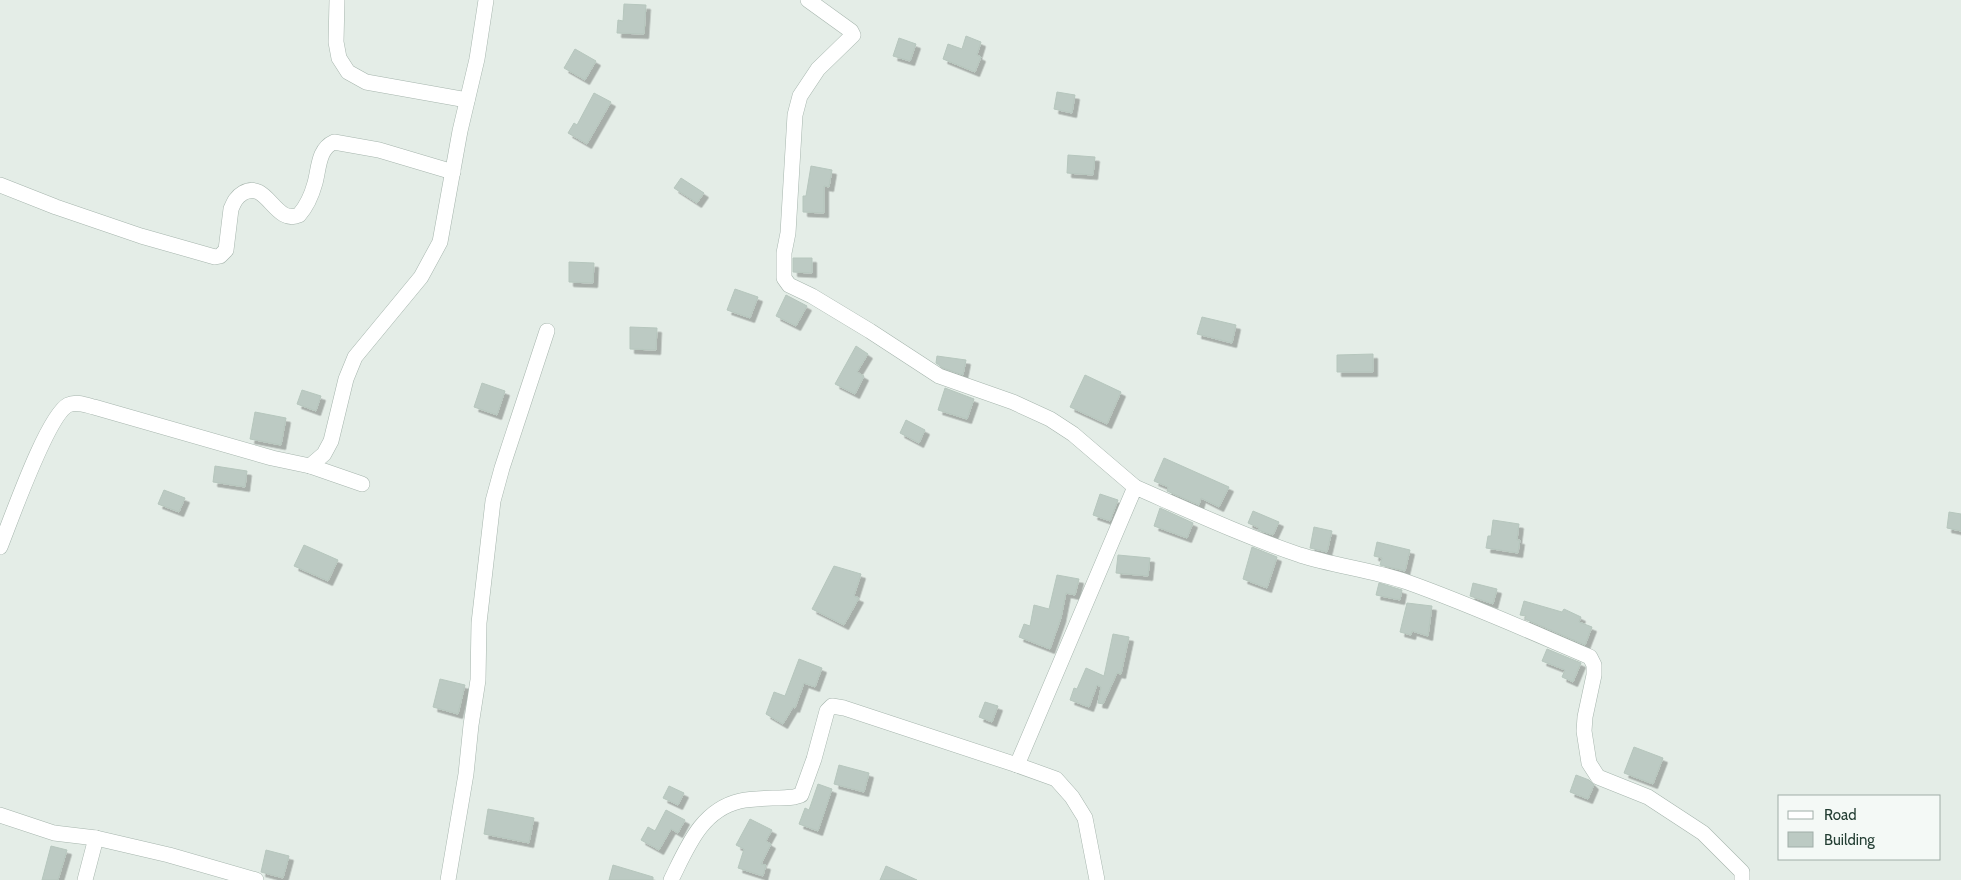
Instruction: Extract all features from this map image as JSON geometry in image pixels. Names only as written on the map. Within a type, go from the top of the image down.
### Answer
[{"type":"street","points":[[337,0],[336,42],[338,58],[348,72],[366,82],[467,100]]},
{"type":"street","points":[[310,466],[324,454],[331,441],[346,379],[355,357],[421,277],[440,242],[467,100],[477,59],[486,0]]},
{"type":"street","points":[[808,0],[851,31],[853,35],[818,69],[800,96],[795,116],[788,233],[784,254],[784,278],[789,285],[812,296],[862,326],[939,376],[1013,402],[1050,419],[1073,434],[1135,487],[1286,550],[1330,564],[1390,577],[1422,587],[1590,657],[1594,665],[1594,675],[1584,731],[1588,763],[1598,777],[1648,797],[1703,833],[1742,872],[1742,880]]},
{"type":"street","points":[[0,185],[56,207],[141,236],[215,257],[220,256],[226,250],[233,202],[248,190],[258,192],[284,216],[290,218],[299,215],[314,185],[323,151],[334,142],[379,150],[453,172]]},
{"type":"street","points":[[448,880],[464,789],[478,680],[479,623],[494,500],[502,468],[547,331]]},
{"type":"street","points":[[0,547],[45,436],[58,414],[70,404],[79,403],[272,458],[310,466],[362,484]]},
{"type":"street","points":[[1017,765],[1135,487]]},
{"type":"street","points":[[671,880],[697,830],[718,810],[742,800],[801,795],[814,759],[827,711],[832,706],[844,708],[1056,779],[1072,797],[1085,818],[1097,880]]},
{"type":"street","points":[[0,815],[54,833],[96,838],[169,855],[256,880]]},
{"type":"street","points":[[85,880],[96,838]]},
{"type":"building","points":[[624,4],[646,5],[644,34],[617,33],[618,20],[623,21]]},
{"type":"building","points":[[966,36],[981,42],[977,55],[981,57],[975,72],[943,59],[948,44],[962,49]]},
{"type":"building","points":[[899,38],[916,44],[910,61],[893,56]]},
{"type":"building","points":[[575,49],[596,61],[585,80],[564,68]]},
{"type":"building","points":[[1057,92],[1075,95],[1072,113],[1054,109]]},
{"type":"building","points":[[594,93],[611,102],[587,144],[568,133],[574,123],[577,125]]},
{"type":"building","points":[[1068,155],[1095,157],[1093,175],[1067,173]]},
{"type":"building","points":[[811,166],[832,170],[829,187],[824,186],[824,213],[803,212],[803,196],[806,196]]},
{"type":"building","points":[[681,178],[704,193],[697,203],[674,188]]},
{"type":"building","points":[[793,258],[812,258],[812,273],[793,272]]},
{"type":"building","points":[[569,262],[594,263],[593,283],[569,282]]},
{"type":"building","points":[[735,289],[758,297],[750,318],[727,310]]},
{"type":"building","points":[[786,295],[807,306],[796,326],[776,316]]},
{"type":"building","points":[[1202,317],[1236,325],[1232,343],[1197,334]]},
{"type":"building","points":[[630,327],[657,328],[656,350],[630,349]]},
{"type":"building","points":[[856,346],[868,354],[857,372],[864,376],[855,394],[835,384]]},
{"type":"building","points":[[1373,354],[1373,372],[1337,372],[1337,355]]},
{"type":"building","points":[[937,356],[966,360],[963,375],[943,368],[936,363]]},
{"type":"building","points":[[1085,375],[1121,392],[1107,424],[1070,407]]},
{"type":"building","points":[[482,383],[505,391],[497,415],[474,407]]},
{"type":"building","points":[[945,388],[974,399],[967,419],[938,410]]},
{"type":"building","points":[[302,390],[321,396],[316,411],[297,404]]},
{"type":"building","points":[[255,412],[286,418],[281,445],[250,439]]},
{"type":"building","points":[[906,420],[925,430],[919,443],[900,433]]},
{"type":"building","points":[[1164,458],[1229,487],[1219,507],[1201,498],[1199,505],[1167,491],[1168,487],[1154,481]]},
{"type":"building","points":[[215,466],[247,471],[245,487],[213,482]]},
{"type":"building","points":[[164,490],[185,498],[179,512],[158,504]]},
{"type":"building","points":[[1100,494],[1118,500],[1110,521],[1093,515]]},
{"type":"building","points":[[1160,508],[1193,523],[1187,538],[1154,526]]},
{"type":"building","points":[[1253,511],[1279,522],[1273,535],[1258,530],[1259,528],[1248,523]]},
{"type":"building","points":[[1949,512],[1961,514],[1961,531],[1947,528]]},
{"type":"building","points":[[1493,520],[1519,524],[1517,540],[1520,540],[1518,553],[1486,548],[1488,536],[1491,536]]},
{"type":"building","points":[[1314,527],[1332,531],[1327,552],[1310,548]]},
{"type":"building","points":[[1377,542],[1410,550],[1405,571],[1380,565],[1382,558],[1374,556]]},
{"type":"building","points":[[304,545],[338,560],[328,581],[294,566]]},
{"type":"building","points":[[1252,547],[1277,557],[1267,588],[1243,579]]},
{"type":"building","points":[[1118,555],[1150,558],[1148,576],[1116,573]]},
{"type":"building","points":[[834,566],[861,574],[854,596],[859,598],[844,625],[812,609]]},
{"type":"building","points":[[1057,575],[1079,579],[1075,595],[1066,593],[1061,618],[1050,649],[1019,637],[1024,624],[1030,626],[1034,605],[1049,609]]},
{"type":"building","points":[[1379,583],[1402,590],[1400,600],[1376,595]]},
{"type":"building","points":[[1473,583],[1497,589],[1493,604],[1470,596]]},
{"type":"building","points":[[1524,601],[1562,612],[1564,609],[1581,617],[1579,622],[1592,627],[1585,645],[1525,619],[1526,616],[1520,615]]},
{"type":"building","points":[[1407,603],[1432,606],[1428,636],[1412,631],[1411,635],[1400,632]]},
{"type":"building","points":[[1113,634],[1129,637],[1121,674],[1117,673],[1103,704],[1098,703],[1101,687],[1097,685],[1089,707],[1070,700],[1074,688],[1077,689],[1086,668],[1104,676]]},
{"type":"building","points":[[1547,649],[1581,663],[1573,682],[1562,677],[1565,670],[1542,661]]},
{"type":"building","points":[[799,659],[822,668],[815,687],[804,683],[795,708],[793,707],[783,724],[766,714],[774,692],[785,696]]},
{"type":"building","points":[[440,679],[465,685],[458,714],[433,707]]},
{"type":"building","points":[[985,702],[998,706],[992,722],[979,717]]},
{"type":"building","points":[[1634,747],[1663,758],[1653,784],[1624,773]]},
{"type":"building","points":[[839,765],[869,773],[864,792],[834,784]]},
{"type":"building","points":[[1576,775],[1589,780],[1594,785],[1588,799],[1570,792]]},
{"type":"building","points":[[818,784],[832,789],[818,831],[799,824],[805,808],[809,810]]},
{"type":"building","points":[[669,786],[684,793],[678,805],[663,798]]},
{"type":"building","points":[[488,809],[534,818],[529,843],[484,834]]},
{"type":"building","points":[[666,810],[685,820],[678,833],[671,829],[659,850],[641,840],[648,827],[655,831]]},
{"type":"building","points":[[750,819],[772,830],[766,841],[771,844],[761,864],[766,865],[763,876],[738,868],[744,849],[736,845]]},
{"type":"building","points":[[51,846],[67,850],[58,880],[42,880]]},
{"type":"building","points":[[266,850],[289,856],[283,878],[261,872]]},
{"type":"building","points":[[613,865],[653,877],[653,880],[609,880]]},
{"type":"building","points":[[886,866],[917,880],[880,880]]}]
